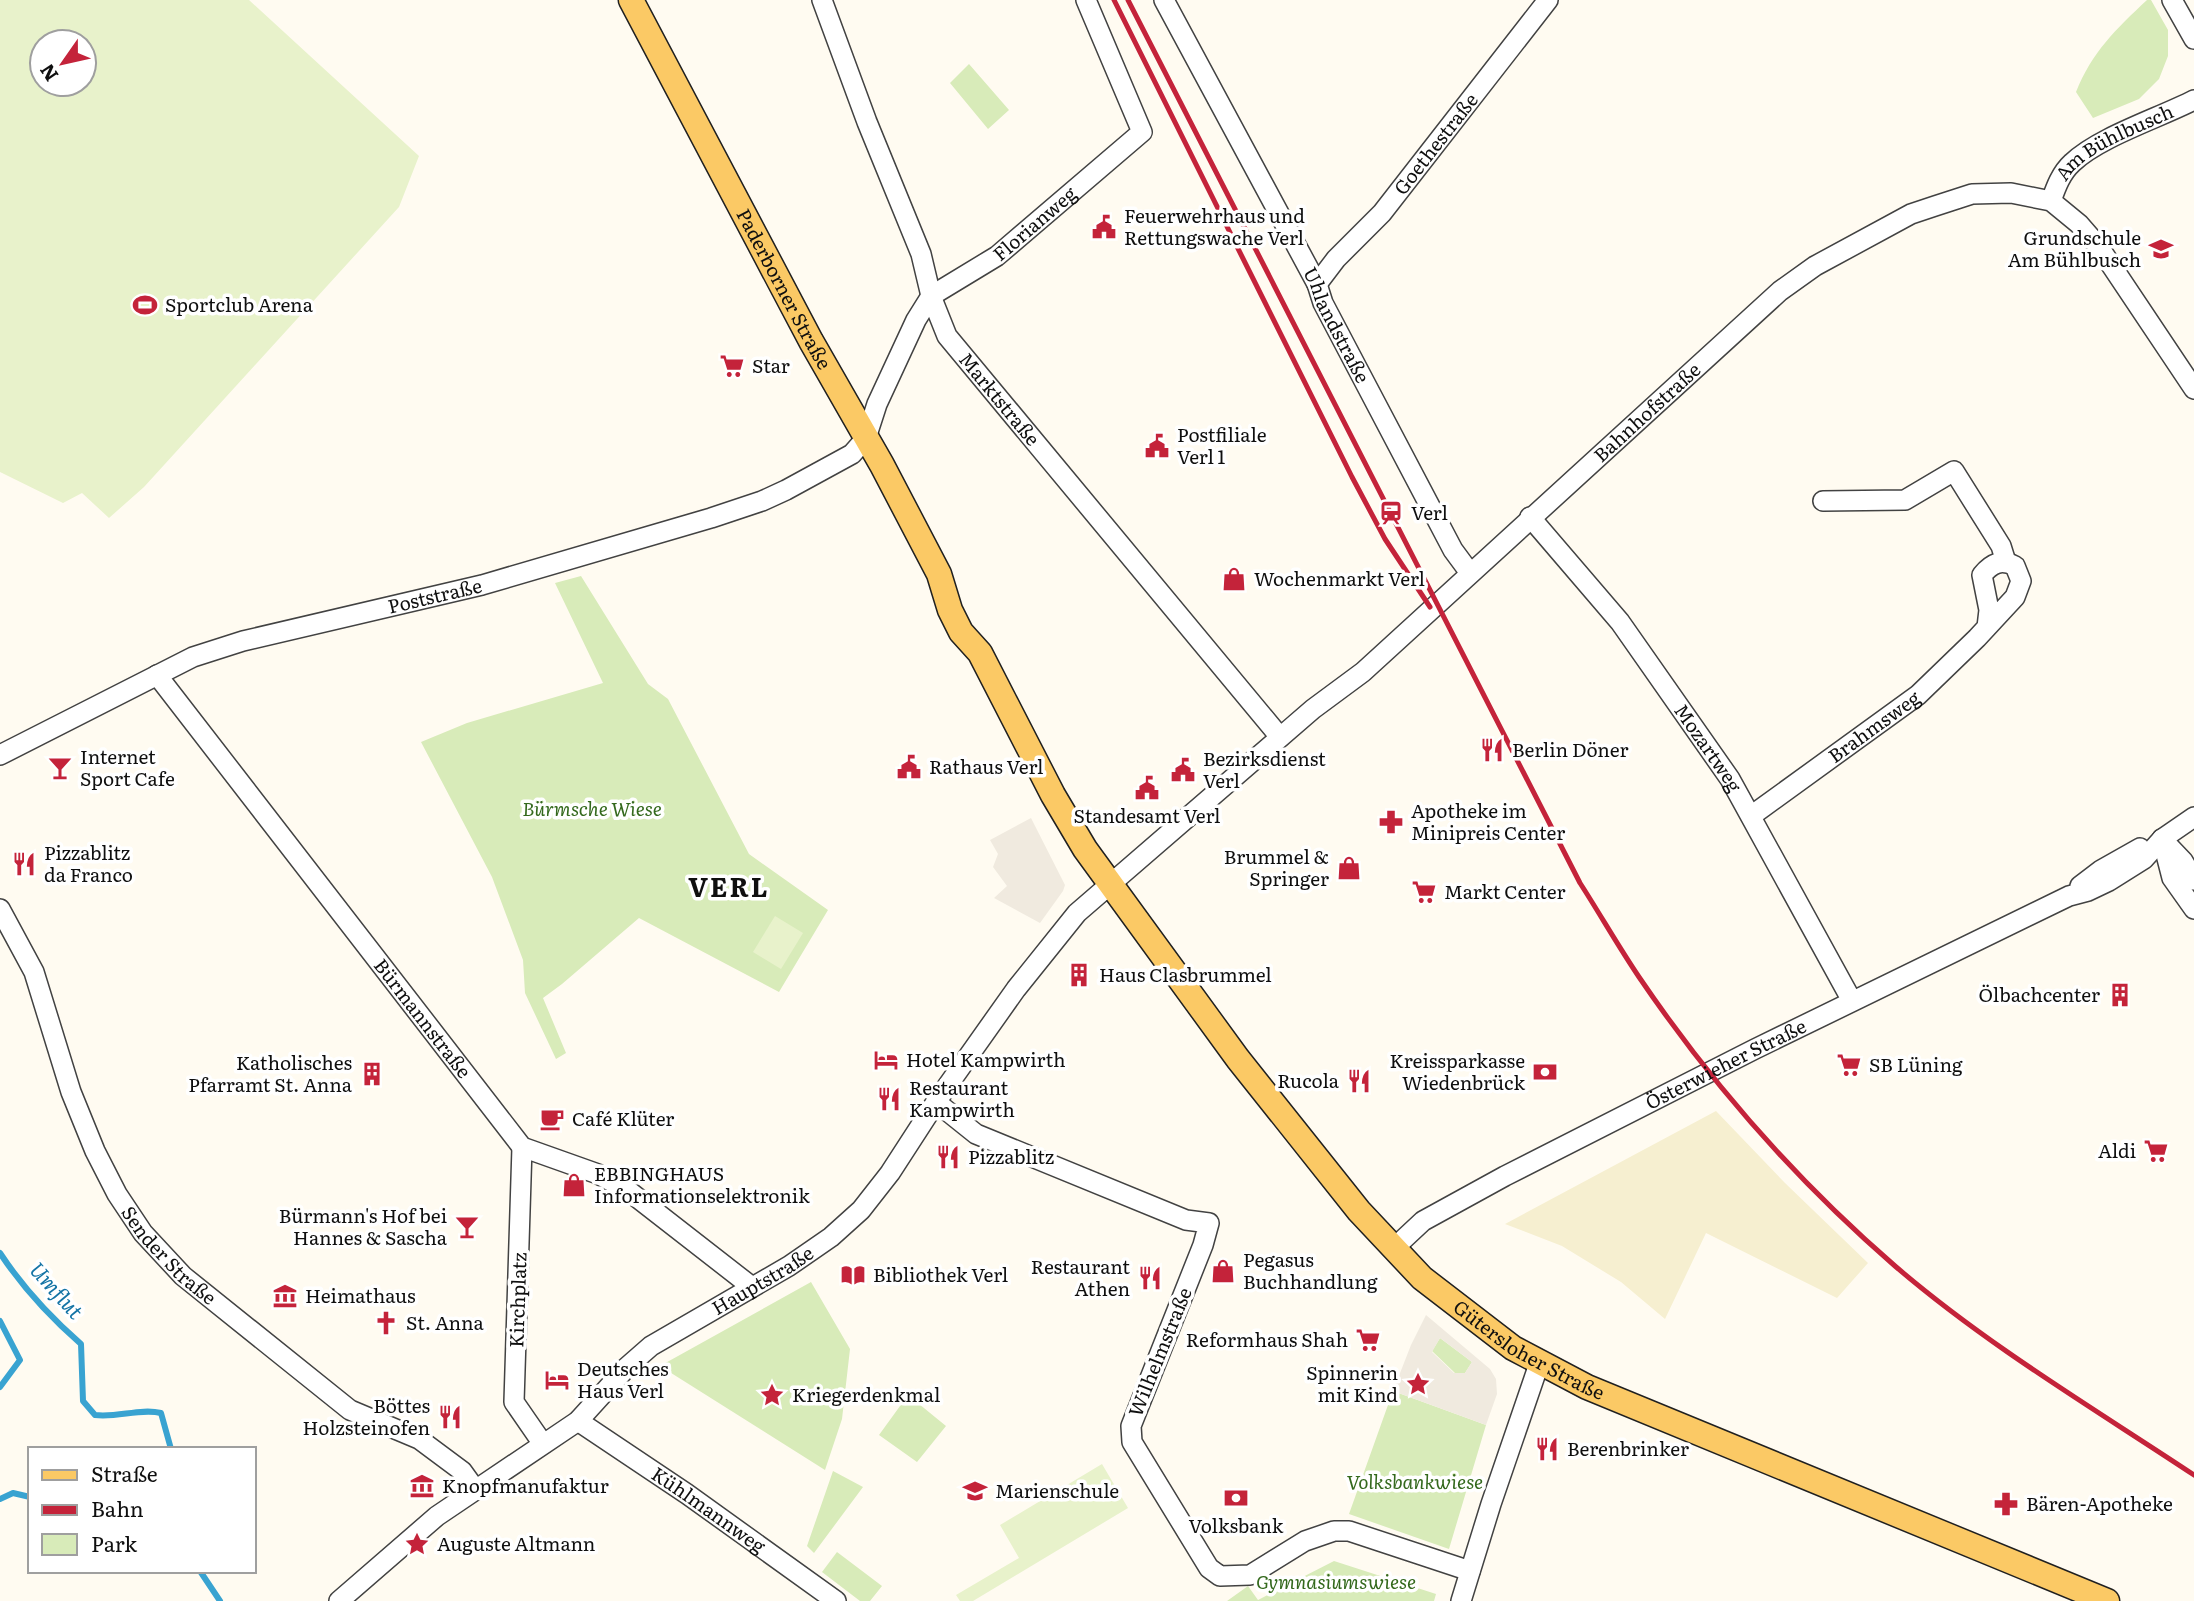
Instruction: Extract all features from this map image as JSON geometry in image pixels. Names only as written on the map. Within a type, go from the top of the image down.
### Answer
[{"type":"main road","name":"Paderborner Straße","points":[[631,0],[811,341],[940,575],[962,602],[974,624],[980,653],[1069,824],[1110,885]]},
{"type":"main road","name":"Gütersloher Straße","points":[[1110,885],[1238,1059],[1354,1205],[1422,1278],[1513,1348],[1539,1364],[1629,1405],[2097,1599]]},
{"type":"street","name":"Marktstraße","points":[[822,0],[867,122],[921,254],[932,296],[947,336],[1280,737]]},
{"type":"street","name":"Florianweg","points":[[866,438],[877,404],[916,320],[932,296],[998,256],[1142,132],[1086,0]]},
{"type":"street","name":"Uhlandstraße","points":[[1164,0],[1317,284],[1323,303],[1453,550],[1470,573]]},
{"type":"street","name":"Goethestraße","points":[[1317,284],[1336,259],[1382,213],[1548,0]]},
{"type":"street","points":[[2172,0],[2194,39]]},
{"type":"street","name":"Am Bühlbusch","points":[[2051,201],[2060,177],[2071,163],[2098,145],[2194,100]]},
{"type":"street","name":"Bahnhofstraße","points":[[1110,885],[1313,709],[1363,672],[1780,291],[1815,266],[1911,214],[1972,194],[2011,193],[2051,201],[2079,223],[2099,247],[2194,389]]},
{"type":"street","name":"Poststraße","points":[[0,755],[193,657],[243,641],[482,585],[762,501],[852,454],[866,438]]},
{"type":"street","name":"Brahmsweg","points":[[1751,816],[1918,695],[2015,597],[2021,581],[2015,566],[2006,562],[2001,546],[1954,471],[1905,500],[1823,501]]},
{"type":"street","name":"Mozartweg","points":[[1530,517],[1620,622],[1730,779],[1852,1001]]},
{"type":"street","points":[[1987,627],[1989,610],[1982,575],[1997,562],[2006,562]]},
{"type":"street","name":"Bürmannstraße","points":[[157,675],[522,1147]]},
{"type":"street","name":"Österwieher Straße","points":[[1393,1249],[1411,1230],[1444,1207],[1852,1001],[2069,896],[2109,881],[2144,859],[2162,839],[2194,817]]},
{"type":"street","points":[[2162,839],[2183,861],[2194,880]]},
{"type":"street","points":[[2162,839],[2172,878],[2194,909]]},
{"type":"street","name":"Hauptstraße","points":[[339,1601],[437,1516],[579,1421],[627,1367],[651,1346],[789,1266],[831,1237],[861,1210],[890,1173],[936,1102],[1038,960],[1077,913],[1110,885]]},
{"type":"street","name":"Sender Straße","points":[[0,909],[34,972],[71,1092],[95,1151],[117,1194],[143,1233],[183,1276],[350,1410],[419,1439],[462,1471],[475,1489]]},
{"type":"street","name":"Wilhelmstraße","points":[[936,1102],[976,1134],[1186,1220],[1209,1223],[1203,1245],[1131,1426],[1132,1442],[1209,1568],[1220,1576],[1250,1575],[1305,1541],[1334,1531],[1349,1531],[1470,1571]]},
{"type":"street","points":[[522,1147],[598,1174],[630,1192],[752,1287]]},
{"type":"street","name":"Kirchplatz","points":[[522,1147],[514,1402],[544,1444]]},
{"type":"street","points":[[1461,1601],[1539,1364]]},
{"type":"street","name":"Kühlmannweg","points":[[579,1421],[687,1494],[836,1601]]},
{"type":"shaded area","points":[[1031,818],[1065,885],[1040,923],[994,898],[1007,886],[993,867],[998,854],[990,840]]},
{"type":"shaded area","points":[[1716,1111],[1785,1183],[1868,1263],[1837,1298],[1706,1233],[1665,1319],[1621,1282],[1562,1246],[1505,1224]]},
{"type":"shaded area","points":[[1426,1315],[1490,1369],[1496,1379],[1497,1394],[1486,1425],[1393,1391]],"holes":[[[1440,1338],[1472,1362],[1465,1373],[1454,1373],[1432,1352]]]},
{"type":"green space","name":"Sportclub Arena","points":[[0,0],[249,0],[419,156],[399,207],[144,487],[109,518],[82,493],[63,503],[0,472]]},
{"type":"green space","points":[[2147,0],[2151,0],[2168,30],[2168,56],[2159,79],[2139,99],[2093,118],[2076,92],[2082,78],[2106,42]]},
{"type":"green space","points":[[969,64],[1009,110],[988,129],[950,83]]},
{"type":"green space","name":"Bürmsche Wiese","points":[[581,576],[648,684],[668,699],[749,854],[828,910],[779,992],[639,918],[543,998],[566,1053],[556,1059],[525,993],[523,960],[492,877],[421,742],[467,723],[603,683],[555,583]]},
{"type":"green space","points":[[775,916],[803,933],[781,969],[753,952]]},
{"type":"green space","points":[[811,1282],[850,1349],[842,1419],[825,1470],[660,1366]]},
{"type":"green space","points":[[1440,1338],[1472,1362],[1465,1373],[1455,1373],[1432,1351]]},
{"type":"green space","name":"Volksbankwiese","points":[[1393,1391],[1486,1425],[1449,1549],[1349,1514]]},
{"type":"green space","points":[[908,1395],[946,1426],[917,1462],[879,1435]]},
{"type":"green space","points":[[1102,1464],[1128,1508],[973,1601],[960,1601],[956,1595],[1019,1558],[1000,1525]]},
{"type":"green space","points":[[833,1471],[863,1487],[814,1553],[807,1546]]},
{"type":"green space","points":[[837,1552],[882,1586],[870,1601],[860,1601],[822,1572]]},
{"type":"green space","name":"Gymnasiumswiese","points":[[1334,1561],[1436,1594],[1434,1601],[1227,1601],[1248,1586],[1258,1600]]},
{"type":"waterway","name":"Umflut","points":[[0,1253],[37,1301],[81,1344],[83,1401],[95,1415],[161,1413],[170,1447]]},
{"type":"waterway","points":[[0,1321],[20,1360],[0,1387]]},
{"type":"waterway","points":[[0,1499],[13,1493],[28,1497]]},
{"type":"waterway","points":[[201,1573],[220,1601]]},
{"type":"railway","points":[[1114,0],[1352,477],[1385,539],[1430,607]]},
{"type":"railway","points":[[1128,0],[1580,883],[1631,965],[1667,1016],[1726,1093],[1790,1166],[1895,1266],[2003,1349],[2194,1475]]},
{"type":"place","name":"Feuerwehrhaus und Rettungswache Verl","points":[[1104,227]]},
{"type":"place","name":"Grundschule Am Bühlbusch","points":[[2161,249]]},
{"type":"place","name":"Sportclub Arena","points":[[145,305]]},
{"type":"place","name":"Star","points":[[732,366]]},
{"type":"place","name":"Postfiliale Verl 1","points":[[1157,446]]},
{"type":"place","name":"Verl","points":[[1391,513]]},
{"type":"place","name":"Wochenmarkt Verl","points":[[1234,579]]},
{"type":"place","name":"Berlin Döner","points":[[1492,750]]},
{"type":"place","name":"Rathaus Verl","points":[[909,767]]},
{"type":"place","name":"Internet Sport Cafe","points":[[60,768]]},
{"type":"place","name":"Bezirksdienst Verl","points":[[1183,770]]},
{"type":"place","name":"Standesamt Verl","points":[[1147,788]]},
{"type":"place","name":"Apotheke im Minipreis Center","points":[[1391,822]]},
{"type":"place","name":"Pizzablitz da Franco","points":[[24,864]]},
{"type":"place","name":"Brummel & Springer","points":[[1349,868]]},
{"type":"place","name":"Markt Center","points":[[1424,892]]},
{"type":"place","name":"Haus Clasbrummel","points":[[1079,975]]},
{"type":"place","name":"Ölbachcenter","points":[[2120,995]]},
{"type":"place","name":"Hotel Kampwirth","points":[[886,1060]]},
{"type":"place","name":"SB Lüning","points":[[1849,1065]]},
{"type":"place","name":"Kreissparkasse Wiedenbrück","points":[[1545,1072]]},
{"type":"place","name":"Katholisches Pfarramt St. Anna","points":[[372,1074]]},
{"type":"place","name":"Rucola","points":[[1359,1081]]},
{"type":"place","name":"Restaurant Kampwirth","points":[[889,1099]]},
{"type":"place","name":"Café Klüter","points":[[552,1119]]},
{"type":"place","name":"Aldi","points":[[2156,1151]]},
{"type":"place","name":"Pizzablitz","points":[[948,1157]]},
{"type":"place","name":"EBBINGHAUS Informationselektronik","points":[[574,1185]]},
{"type":"place","name":"Bürmann's Hof bei Hannes & Sascha","points":[[467,1227]]},
{"type":"place","name":"Pegasus Buchhandlung","points":[[1223,1271]]},
{"type":"place","name":"Bibliothek Verl","points":[[853,1275]]},
{"type":"place","name":"Restaurant Athen","points":[[1150,1278]]},
{"type":"place","name":"Heimathaus","points":[[285,1296]]},
{"type":"place","name":"St. Anna","points":[[386,1323]]},
{"type":"place","name":"Reformhaus Shah","points":[[1368,1340]]},
{"type":"place","name":"Deutsches Haus Verl","points":[[557,1380]]},
{"type":"place","name":"Spinnerin mit Kind","points":[[1418,1384]]},
{"type":"place","name":"Kriegerdenkmal","points":[[772,1395]]},
{"type":"place","name":"Böttes Holzsteinofen","points":[[450,1417]]},
{"type":"place","name":"Berenbrinker","points":[[1547,1449]]},
{"type":"place","name":"Knopfmanufaktur","points":[[422,1486]]},
{"type":"place","name":"Marienschule","points":[[975,1491]]},
{"type":"place","name":"Volksbank","points":[[1236,1498]]},
{"type":"place","name":"Bären-Apotheke","points":[[2006,1504]]},
{"type":"place","name":"Auguste Altmann","points":[[417,1544]]},
{"type":"district","name":"VERL","points":[[729,888]]}]
